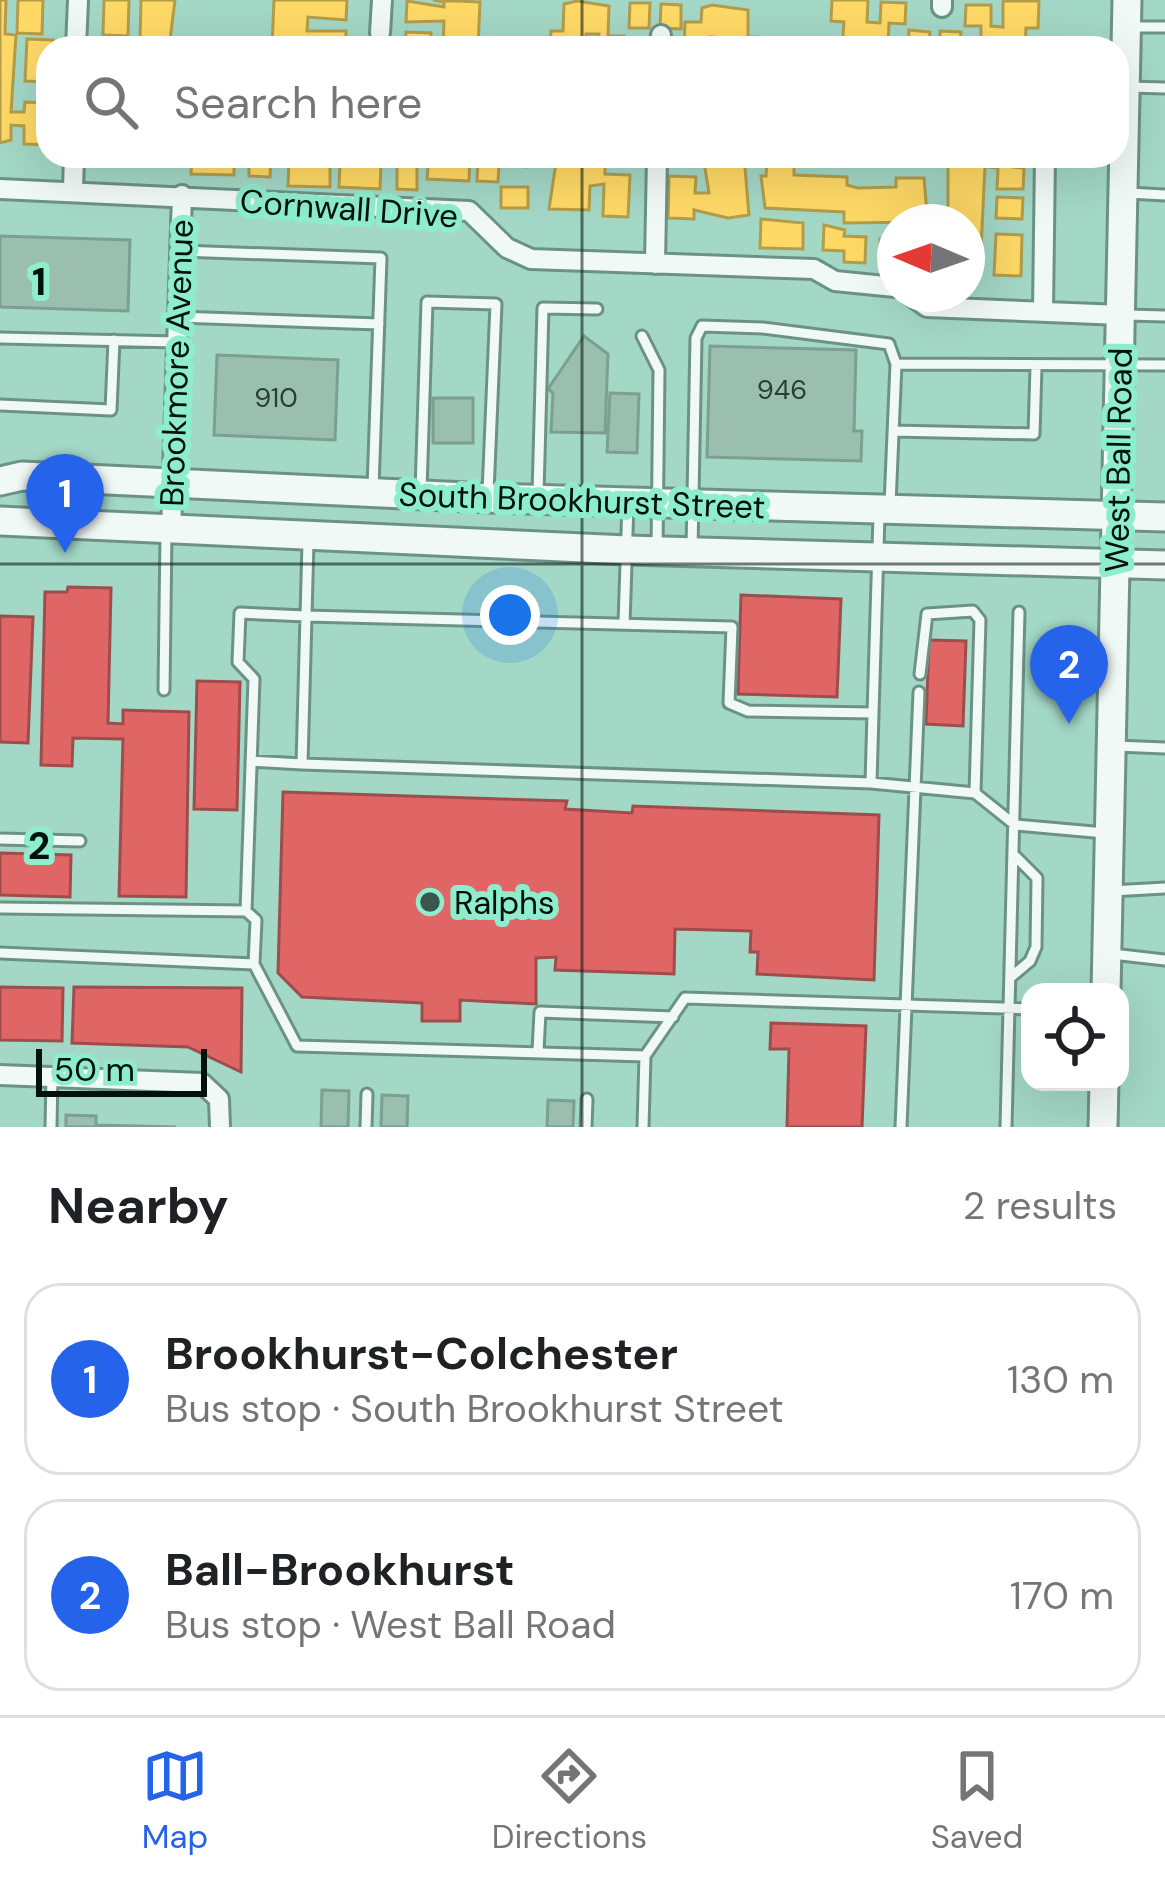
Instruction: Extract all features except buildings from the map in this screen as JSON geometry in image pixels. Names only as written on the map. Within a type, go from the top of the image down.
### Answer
[{"type":"main road","name":"West Ball Road","points":[[1106,983],[1123,168]]},
{"type":"main road","name":"South Brookhurst Street","points":[[0,481],[22,476],[373,494],[1165,518]]},
{"type":"main road","name":"South Brookhurst Street","points":[[0,521],[627,550],[1165,565]]},
{"type":"main road","points":[[1103,1127],[1104,1091]]},
{"type":"street","points":[[76,36],[77,0]]},
{"type":"street","points":[[380,33],[382,0]]},
{"type":"street","points":[[73,190],[74,168]]},
{"type":"street","points":[[655,264],[657,168]]},
{"type":"street","points":[[1043,310],[1045,168]]},
{"type":"street","name":"Cornwall Drive","points":[[0,189],[469,211],[507,248],[532,259],[814,269],[835,281],[877,284]]},
{"type":"street","name":"Brookmore Avenue","points":[[168,531],[182,195]]},
{"type":"street","points":[[985,308],[1121,315]]},
{"type":"street","points":[[0,1075],[202,1083],[219,1099],[220,1127]]},
{"type":"lane","points":[[1127,14],[1165,27]]},
{"type":"lane","points":[[1129,87],[1165,88]]},
{"type":"lane","points":[[1123,193],[1165,195]]},
{"type":"lane","points":[[180,251],[380,258],[373,494]]},
{"type":"lane","points":[[421,495],[427,302],[496,304],[488,498]]},
{"type":"lane","points":[[538,500],[543,308],[597,309]]},
{"type":"lane","points":[[1121,315],[1165,316]]},
{"type":"lane","points":[[178,317],[379,324]]},
{"type":"lane","points":[[692,552],[696,338],[702,326],[889,344],[896,364],[878,557],[871,783]]},
{"type":"lane","points":[[624,624],[627,550],[642,503],[659,370],[642,336]]},
{"type":"lane","points":[[0,338],[177,342]]},
{"type":"lane","points":[[0,405],[111,410],[114,340]]},
{"type":"lane","points":[[896,364],[1165,365]]},
{"type":"lane","points":[[893,431],[1034,434],[1036,367]]},
{"type":"lane","points":[[642,503],[657,551]]},
{"type":"lane","points":[[164,690],[168,531]]},
{"type":"lane","points":[[302,764],[308,536]]},
{"type":"lane","points":[[920,674],[927,614],[973,611],[980,620],[975,793]]},
{"type":"lane","points":[[1006,1127],[1019,612]]},
{"type":"lane","points":[[246,911],[254,679],[238,662],[240,613],[732,627],[729,703],[748,711],[873,712]]},
{"type":"lane","points":[[901,1127],[919,692]]},
{"type":"lane","points":[[1112,746],[1165,748]]},
{"type":"lane","points":[[251,761],[914,784],[975,793],[1015,824],[1110,833]]},
{"type":"lane","points":[[0,838],[80,841]]},
{"type":"lane","points":[[1011,977],[1030,961],[1037,922],[1037,878],[1014,855]]},
{"type":"lane","points":[[1108,891],[1165,888]]},
{"type":"lane","points":[[0,908],[246,911],[256,920],[254,964],[297,1046],[645,1056]]},
{"type":"lane","points":[[0,953],[254,964]]},
{"type":"lane","points":[[1107,953],[1165,960]]},
{"type":"lane","points":[[643,1127],[645,1056],[685,998],[1021,1009]]},
{"type":"lane","points":[[538,1051],[540,1012],[673,1017]]},
{"type":"lane","points":[[51,1127],[52,1076]]},
{"type":"lane","points":[[366,1127],[367,1094]]},
{"type":"lane","points":[[586,1127],[587,1100]]},
{"type":"place","name":"Brookhurst-Colchester","points":[[65,553]]},
{"type":"place","name":"Ball-Brookhurst","points":[[1069,724]]},
{"type":"place","name":"Ralphs","points":[[430,902]]}]
